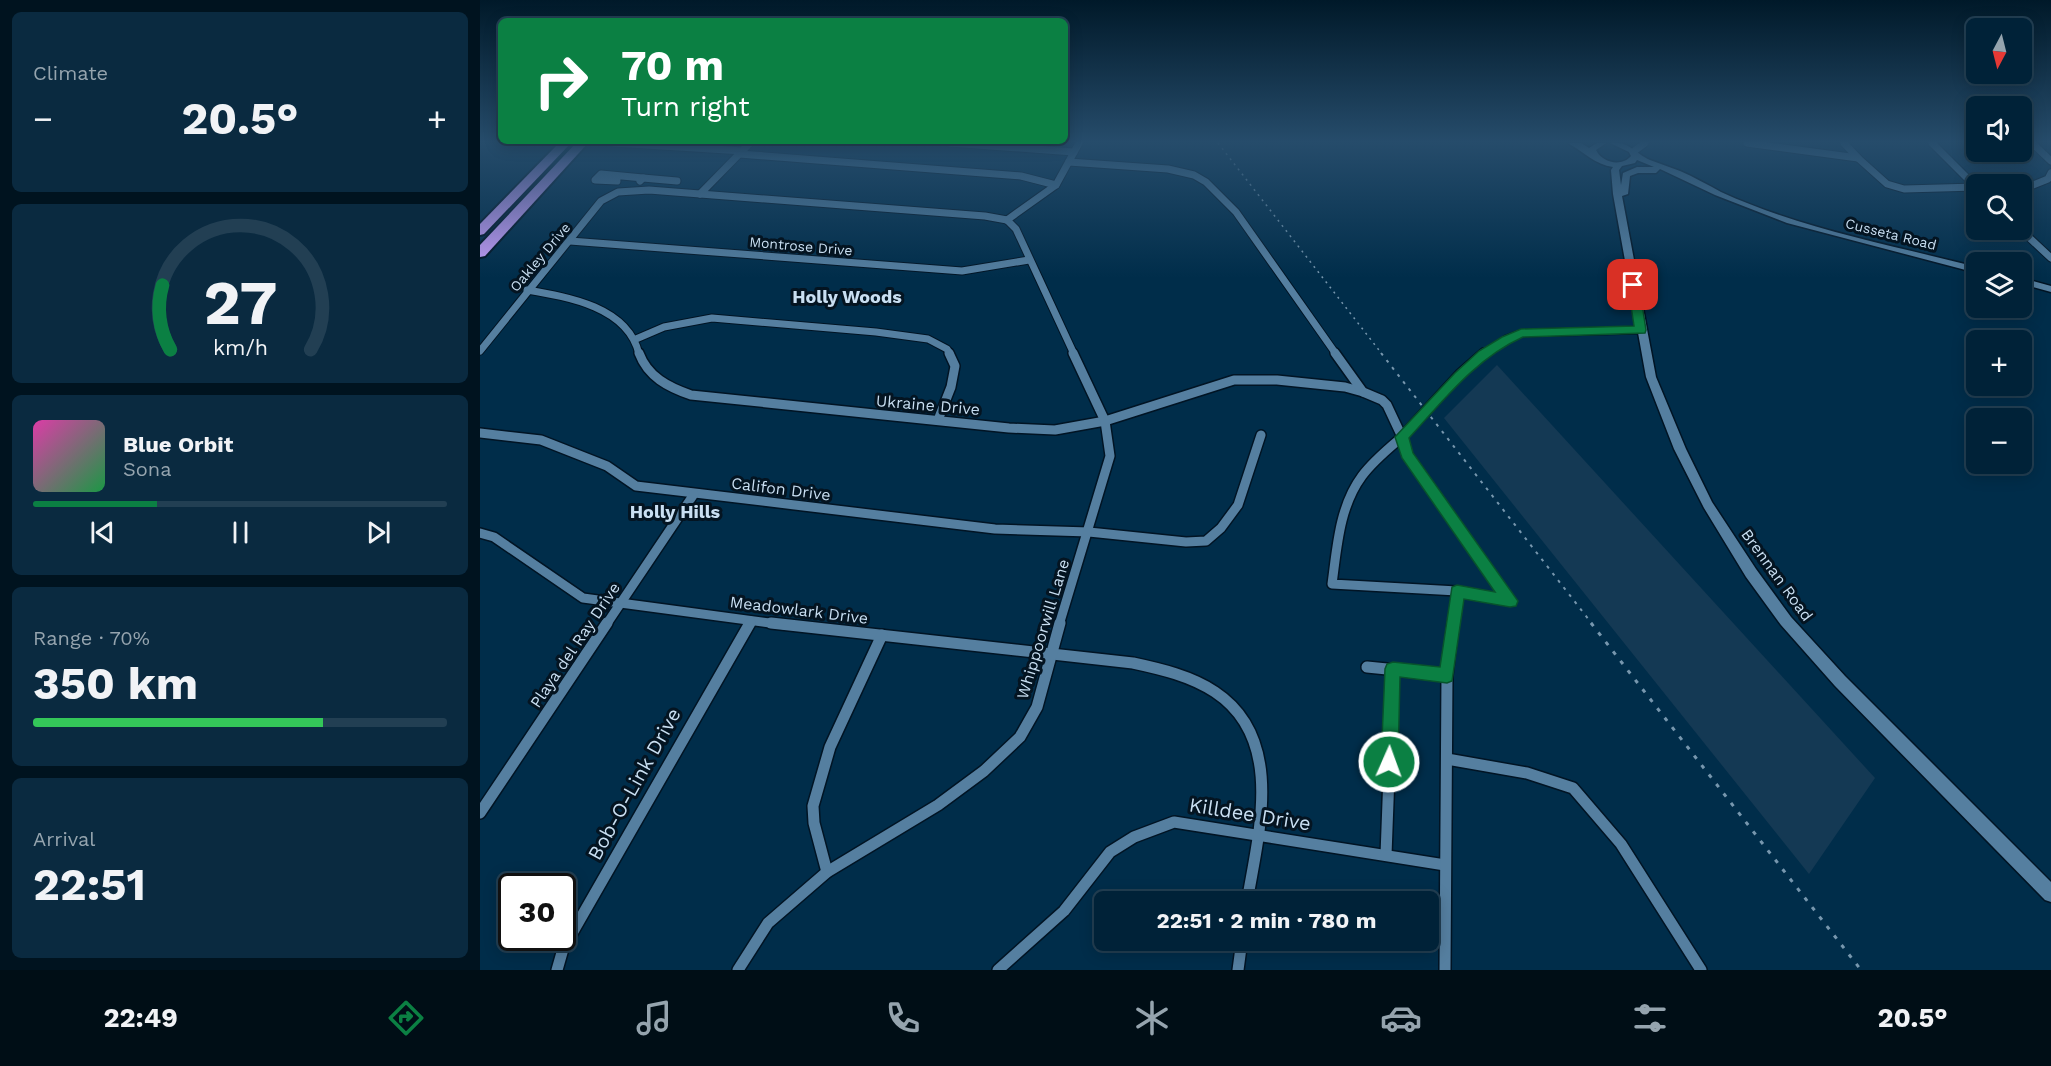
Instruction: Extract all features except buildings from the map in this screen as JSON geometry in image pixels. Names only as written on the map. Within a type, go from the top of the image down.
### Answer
[{"type":"highway","points":[[480,231],[521,188]]},
{"type":"highway","points":[[480,253],[540,188]]},
{"type":"street","points":[[700,194],[706,188]]},
{"type":"street","points":[[629,189],[985,216],[1007,220],[1053,188]]},
{"type":"street","points":[[1214,188],[1236,212],[1363,392],[1382,400],[1392,413],[1402,437],[1407,454],[1510,601],[1457,591],[1332,584],[1345,514],[1357,483],[1389,448],[1402,437],[1459,376],[1484,354],[1521,333],[1641,330]]},
{"type":"street","name":"Brennan Road","points":[[1615,188],[1617,194]]},
{"type":"street","name":"Brennan Road","points":[[1616,188],[1651,377],[1680,449],[1708,505],[1762,589],[1786,621],[1840,681],[2051,894]]},
{"type":"street","points":[[1622,216],[1625,188]]},
{"type":"street","name":"Cusseta Road","points":[[1705,188],[1783,218],[1966,267]]},
{"type":"street","points":[[1902,188],[1931,188]]},
{"type":"street","name":"Oakley Drive","points":[[480,351],[526,290],[606,196],[629,189]]},
{"type":"street","name":"Whippoorwill Lane","points":[[738,970],[768,923],[827,872],[938,806],[1004,754],[1020,737],[1037,707],[1050,655],[1089,532],[1110,456],[1105,422],[1016,229],[1007,220]]},
{"type":"street","points":[[2032,238],[2047,250],[2051,258]]},
{"type":"street","name":"Montrose Drive","points":[[570,241],[962,271],[1029,260]]},
{"type":"street","points":[[2032,284],[2051,289]]},
{"type":"street","name":"Ukraine Drive","points":[[526,290],[558,294],[593,305],[612,315],[636,339],[639,357],[661,384],[691,395],[1055,430],[1105,422],[1234,380],[1277,380],[1345,387],[1363,392]]},
{"type":"street","points":[[636,339],[664,327],[712,318],[888,333],[928,339],[948,349],[956,366],[951,387],[938,420]]},
{"type":"street","name":"Califon Drive","points":[[480,433],[541,440],[607,466],[636,486],[995,529],[1089,532],[1186,542],[1206,541],[1221,528],[1238,505],[1261,435]]},
{"type":"street","name":"Playa del Ray Drive","points":[[480,813],[694,494]]},
{"type":"street","name":"Meadowlark Drive","points":[[480,533],[494,537],[583,598],[751,621],[1132,663],[1186,678],[1208,688],[1227,700],[1244,722],[1256,752],[1263,788],[1249,891]]},
{"type":"street","points":[[1445,970],[1447,675],[1457,591]]},
{"type":"street","name":"Bob-O-Link Drive","points":[[557,970],[563,950],[751,621]]},
{"type":"street","points":[[827,872],[814,823],[813,806],[830,747],[882,635]]},
{"type":"street","points":[[1367,667],[1447,675]]},
{"type":"street","points":[[1386,855],[1393,669]]},
{"type":"street","points":[[1447,759],[1527,773],[1573,788],[1621,844],[1701,970]]},
{"type":"street","name":"Killdee Drive","points":[[998,970],[1064,911],[1088,884],[1110,852],[1134,837],[1174,822],[1445,865]]},
{"type":"street","points":[[1238,970],[1241,951]]},
{"type":"shaded area","points":[[1497,365],[1875,778],[1809,874],[1444,418]]},
{"type":"railway","points":[[1253,188],[1382,354]]},
{"type":"railway","points":[[1381,353],[1593,625]]},
{"type":"railway","points":[[1591,623],[1861,970]]},
{"type":"district","name":"Holly Woods","points":[[847,296]]},
{"type":"district","name":"Holly Hills","points":[[675,511]]},
{"type":"route","points":[[1389,762],[1393,669],[1447,675],[1457,591],[1510,601],[1407,454],[1402,437],[1459,376],[1484,354],[1495,345],[1521,333],[1641,330],[1633,285]]}]
